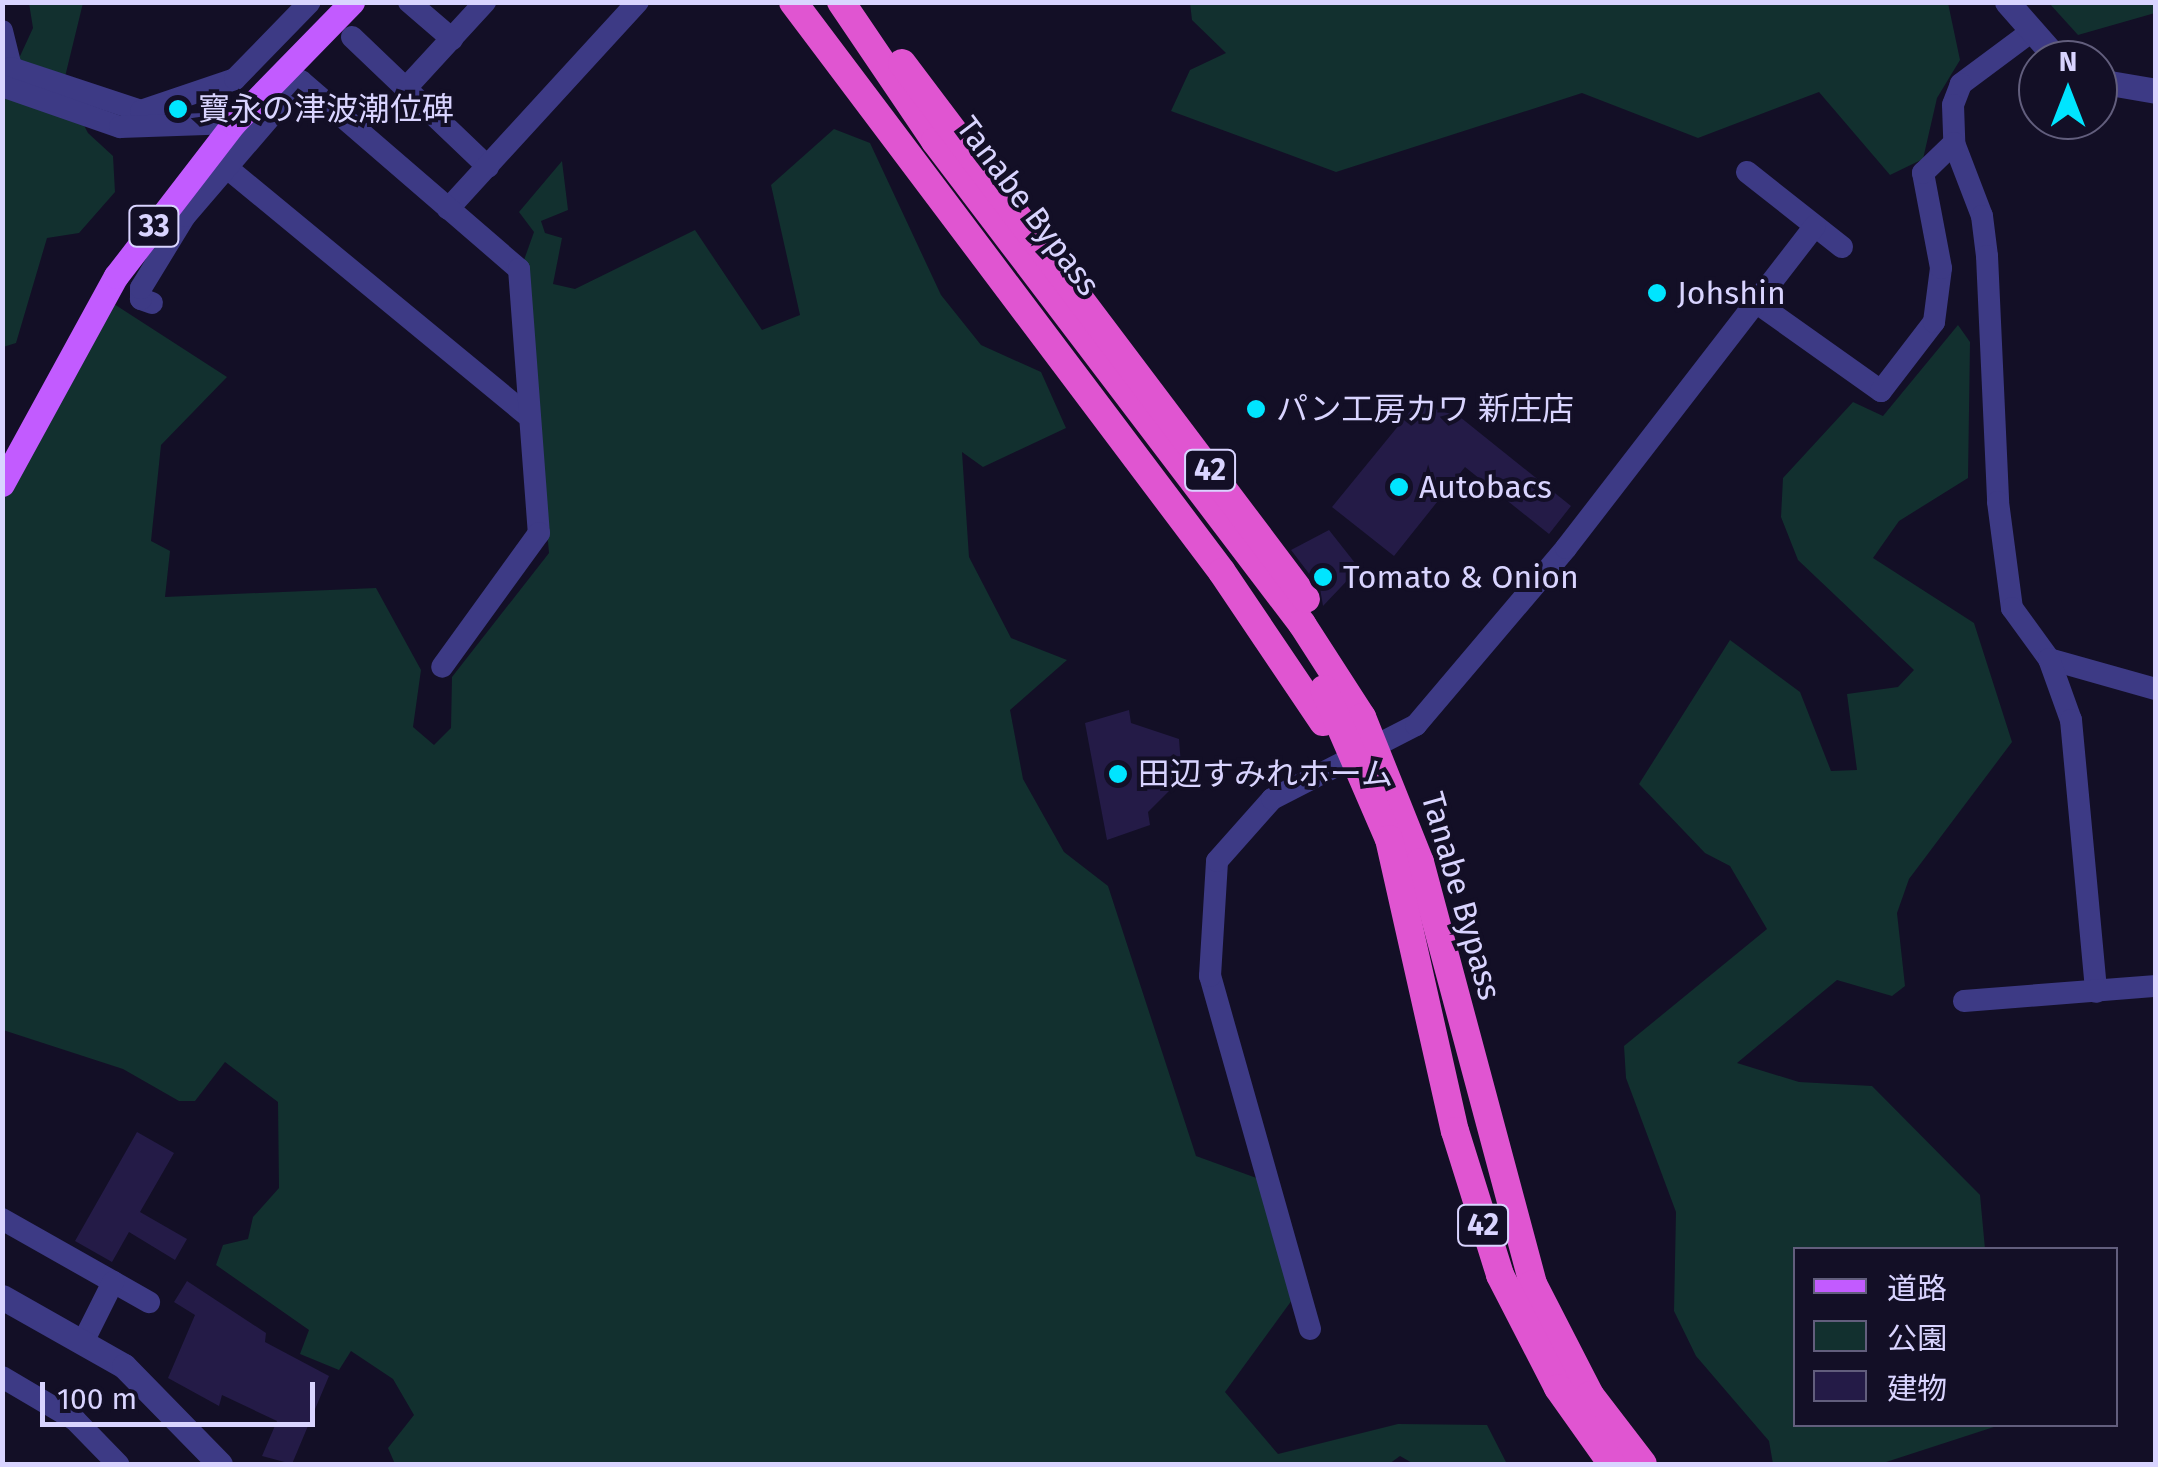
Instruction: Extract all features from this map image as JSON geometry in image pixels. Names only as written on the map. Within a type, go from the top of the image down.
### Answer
[{"type":"highway","name":"42","points":[[793,2],[1222,572],[1300,683],[1367,751]]},
{"type":"highway","name":"Tanabe Bypass","points":[[821,2],[1113,386]]},
{"type":"highway","name":"Tanabe Bypass","points":[[842,2],[1280,621],[1367,751],[1431,860],[1452,987],[1533,1284],[1590,1396],[1643,1464]]},
{"type":"highway","name":"42","points":[[864,2],[1302,593],[1367,751]]},
{"type":"highway","name":"Tanabe Bypass","points":[[1367,751],[1402,883],[1415,961],[1500,1275],[1558,1388],[1612,1464]]},
{"type":"main road","name":"33","points":[[2,484],[116,276],[234,123],[352,2]]},
{"type":"street","points":[[409,2],[452,38]]},
{"type":"street","points":[[406,88],[484,2]]},
{"type":"street","points":[[448,209],[638,2]]},
{"type":"street","points":[[2007,2],[2039,40]]},
{"type":"street","points":[[5,79],[141,111],[235,80],[314,5]]},
{"type":"street","points":[[2,32],[5,79]]},
{"type":"street","points":[[2032,32],[1961,84],[1954,142],[1982,216],[1988,256],[1998,502],[2012,608],[2049,659],[2071,720],[2096,992]]},
{"type":"street","points":[[352,37],[488,167]]},
{"type":"street","points":[[5,79],[120,127],[234,123]]},
{"type":"street","points":[[152,302],[140,299],[141,288],[226,167],[301,81],[519,269],[539,533],[442,668]]},
{"type":"street","points":[[2118,84],[2156,91]]},
{"type":"street","points":[[1756,303],[1881,390],[1934,322],[1941,268],[1923,174],[1954,142]]},
{"type":"street","points":[[226,167],[530,418]]},
{"type":"street","points":[[1747,172],[1842,247]]},
{"type":"street","points":[[1310,1328],[1254,1110],[1222,1024],[1207,936],[1210,883],[1237,833],[1272,799],[1416,726],[1566,548],[1815,226]]},
{"type":"street","points":[[2049,659],[2156,689]]},
{"type":"street","points":[[1964,1001],[2156,986]]},
{"type":"street","points":[[2,1219],[149,1302]]},
{"type":"street","points":[[84,1340],[113,1282]]},
{"type":"street","points":[[2,1297],[84,1340],[169,1404],[220,1464]]},
{"type":"street","points":[[2,1376],[75,1420],[118,1464]]},
{"type":"green space","points":[[29,3],[83,3],[63,85],[88,133],[113,156],[115,192],[79,233],[47,238],[16,343],[3,347],[3,93],[33,28]]},
{"type":"green space","points":[[1190,3],[1948,3],[1960,60],[1937,98],[1923,159],[1890,175],[1819,92],[1698,138],[1582,93],[1336,172],[1171,111],[1190,70],[1226,53],[1192,20]]},
{"type":"green space","points":[[2049,3],[2155,3],[2155,13],[2078,35]]},
{"type":"green space","points":[[834,129],[870,143],[941,295],[981,345],[1041,372],[1066,428],[983,467],[962,452],[969,557],[1011,638],[1067,660],[1010,710],[1023,779],[1064,852],[1108,886],[1196,1156],[1262,1180],[1292,1300],[1225,1392],[1278,1454],[1398,1424],[1487,1425],[1507,1464],[1414,1464],[1400,1456],[1389,1464],[395,1464],[388,1448],[414,1415],[393,1379],[351,1351],[339,1370],[300,1354],[309,1330],[216,1265],[223,1245],[248,1239],[253,1217],[279,1188],[278,1102],[225,1062],[195,1101],[179,1101],[123,1069],[3,1030],[3,501],[114,304],[227,377],[161,445],[151,541],[170,551],[165,597],[376,588],[421,670],[413,727],[434,745],[451,728],[452,677],[549,553],[524,260],[534,232],[519,212],[562,161],[568,210],[541,221],[545,233],[562,238],[553,284],[575,289],[695,230],[762,330],[800,315],[771,185]]},
{"type":"green space","points":[[1958,325],[1970,342],[1968,478],[1899,521],[1873,558],[1974,623],[2012,742],[1909,879],[1897,913],[1905,986],[1892,996],[1837,980],[1737,1063],[1799,1082],[1872,1086],[1980,1195],[1985,1247],[1793,1247],[1793,1427],[1994,1427],[1880,1464],[1773,1464],[1769,1441],[1696,1356],[1674,1311],[1676,1212],[1626,1078],[1624,1046],[1767,929],[1730,866],[1705,853],[1639,784],[1730,640],[1800,692],[1831,771],[1857,770],[1847,694],[1898,687],[1914,670],[1798,560],[1781,517],[1783,478],[1853,402],[1883,416]]},
{"type":"building","name":"Autobacs","points":[[1417,403],[1460,417],[1571,506],[1549,534],[1465,467],[1394,556],[1332,507]]},
{"type":"building","name":"Tomato & Onion","points":[[1329,530],[1359,568],[1323,606],[1320,588],[1291,550]]},
{"type":"building","name":"田辺すみれホーム","points":[[1129,710],[1131,723],[1179,739],[1182,778],[1148,812],[1150,825],[1107,840],[1085,723]]},
{"type":"building","points":[[137,1132],[174,1153],[140,1212],[187,1239],[175,1260],[129,1232],[112,1262],[75,1241]]},
{"type":"building","points":[[187,1281],[266,1333],[265,1342],[329,1376],[292,1464],[262,1456],[277,1421],[222,1395],[219,1406],[168,1378],[195,1315],[174,1302]]},
{"type":"place","name":"寶永の津波潮位碑","points":[[178,109]]},
{"type":"place","name":"Johshin","points":[[1657,293]]},
{"type":"place","name":"パン工房カワ 新庄店","points":[[1256,409]]},
{"type":"place","name":"Autobacs","points":[[1399,487]]},
{"type":"place","name":"Tomato & Onion","points":[[1323,577]]},
{"type":"place","name":"田辺すみれホーム","points":[[1118,774]]}]
